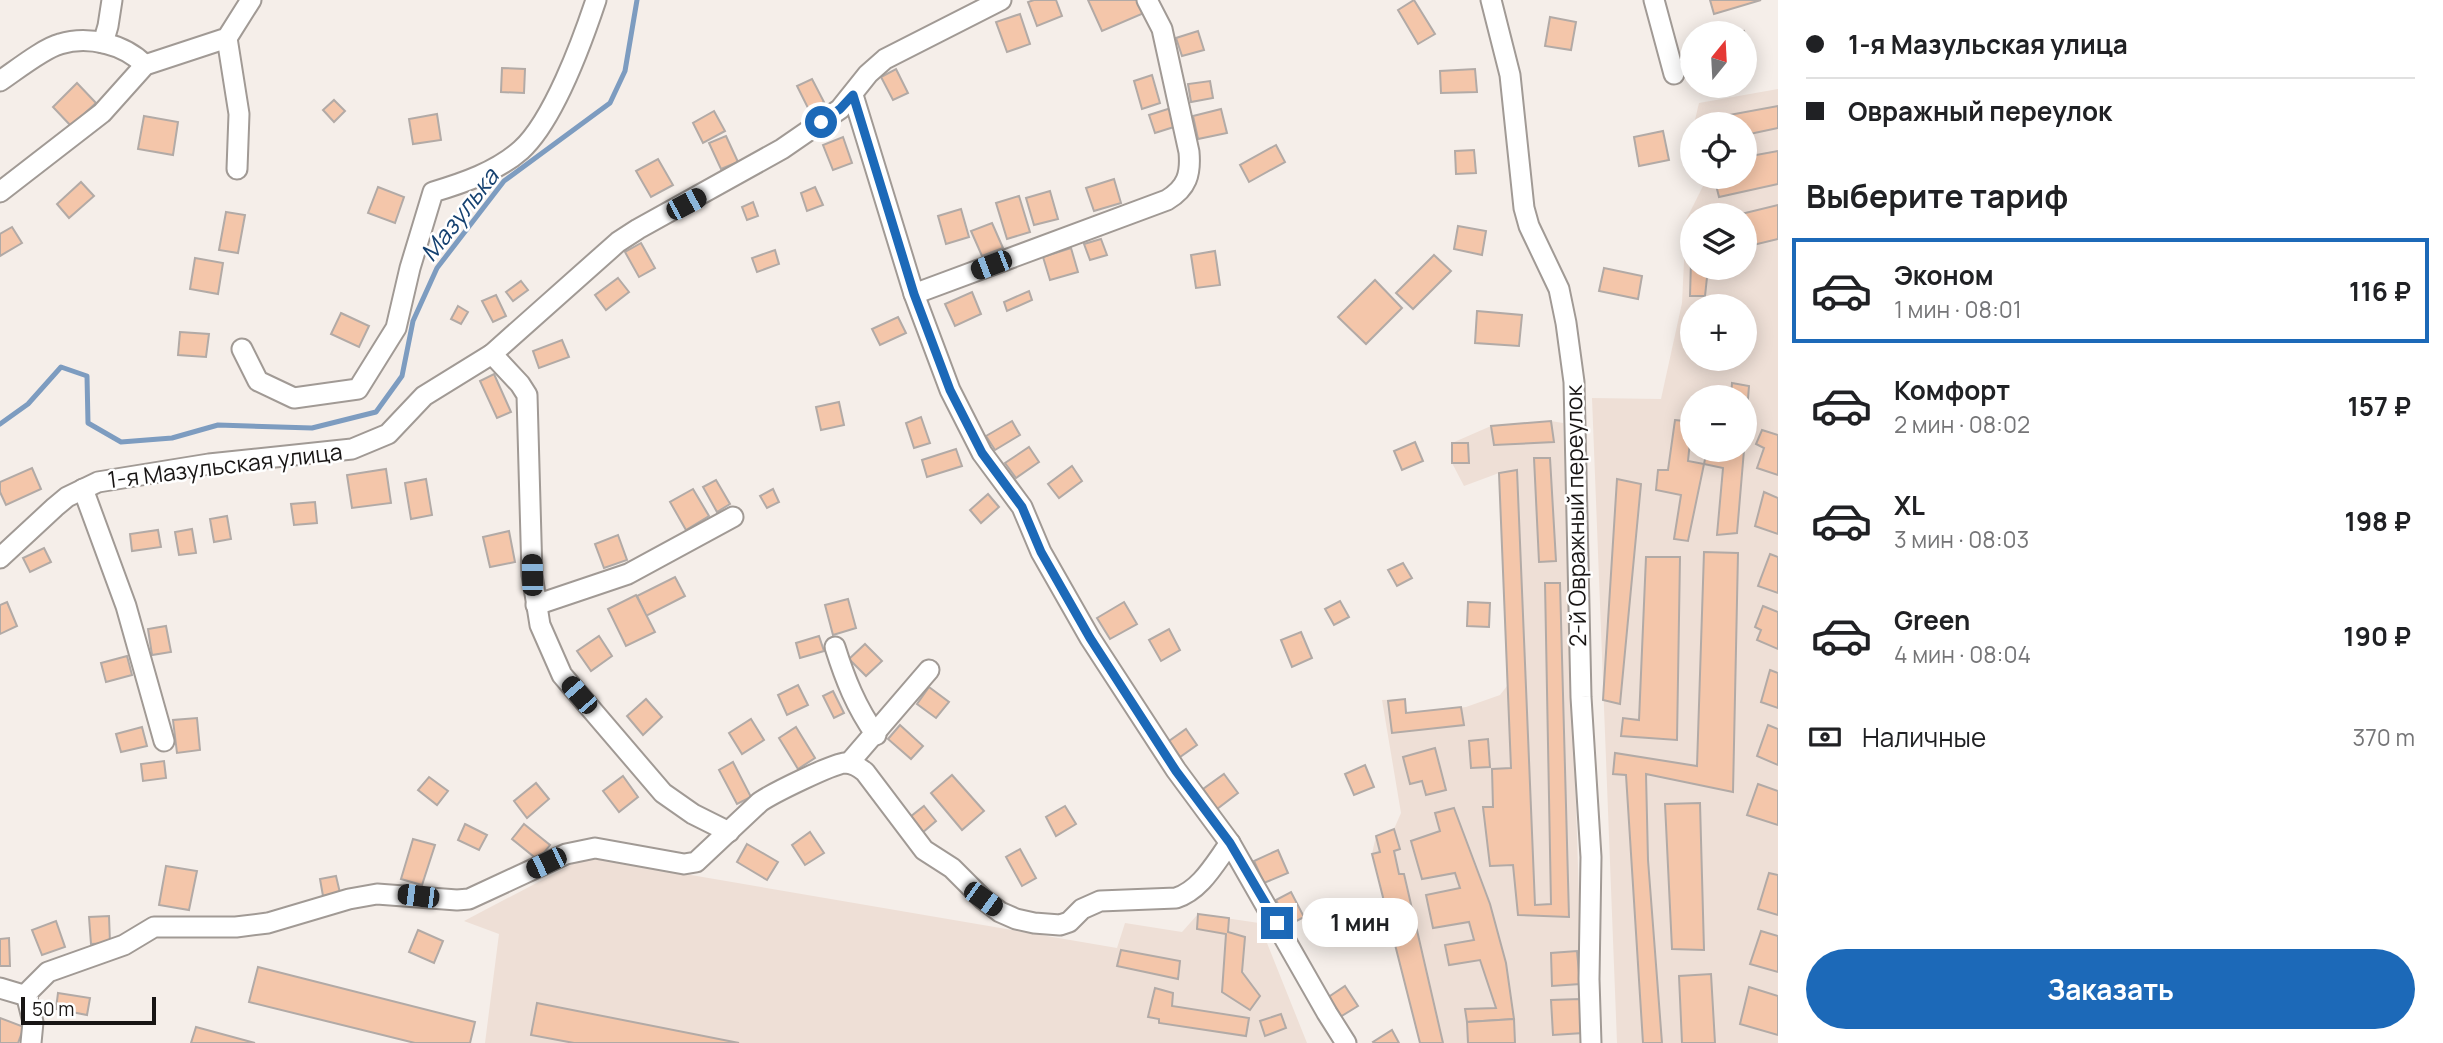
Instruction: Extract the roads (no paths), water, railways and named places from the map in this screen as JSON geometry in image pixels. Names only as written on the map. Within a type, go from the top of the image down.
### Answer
[{"type":"street","points":[[103,43],[112,0]]},
{"type":"street","points":[[0,192],[102,113],[145,65],[227,38],[251,0]]},
{"type":"street","points":[[242,349],[258,380],[294,398],[358,389],[396,328],[410,268],[433,192],[475,179],[520,151],[542,124],[596,0]]},
{"type":"street","name":"1-я Мазульская улица","points":[[0,558],[55,507],[98,482],[209,464],[352,450],[388,434],[424,396],[492,354],[618,242],[782,149],[840,109],[868,74],[884,59],[1001,0]]},
{"type":"street","points":[[914,294],[1167,200],[1184,187],[1190,168],[1189,152],[1162,29],[1147,0]]},
{"type":"street","name":"2-й Овражный переулок","points":[[1491,0],[1510,75],[1524,208],[1529,226],[1559,289],[1574,382],[1581,697],[1591,857],[1591,1043]]},
{"type":"street","points":[[1654,0],[1674,74]]},
{"type":"street","points":[[227,38],[239,114],[237,169]]},
{"type":"street","points":[[0,81],[58,44],[91,40],[135,55],[145,65]]},
{"type":"street","points":[[853,95],[914,294],[950,390],[982,453],[1022,507],[1041,552],[1090,638],[1176,771],[1230,843],[1346,1043]]},
{"type":"street","points":[[492,354],[527,395],[532,575],[540,625],[562,676],[663,793],[693,814],[729,832]]},
{"type":"street","points":[[83,489],[126,606],[164,741]]},
{"type":"street","points":[[536,605],[628,574],[733,517]]},
{"type":"street","points":[[835,647],[846,683],[862,715],[876,735]]},
{"type":"street","points":[[849,763],[876,735],[929,670]]},
{"type":"street","points":[[0,988],[26,994],[48,972],[124,946],[154,927],[236,927],[268,923],[349,899],[377,894],[469,899],[566,853],[581,849],[595,848],[684,864],[696,862],[748,812],[772,794],[842,763],[849,763],[865,772],[924,850],[952,868],[1000,912],[1034,923],[1060,925],[1069,922],[1082,909],[1100,901],[1176,898],[1185,895],[1203,878],[1230,843]]},
{"type":"street","points":[[26,994],[33,1022],[31,1043]]},
{"type":"waterway","name":"Мазулька","points":[[0,424],[28,404],[61,367],[87,376],[88,423],[121,442],[172,438],[218,425],[312,428],[376,412],[402,376],[413,321],[437,268],[504,181],[610,103],[625,71],[637,0]]}]
